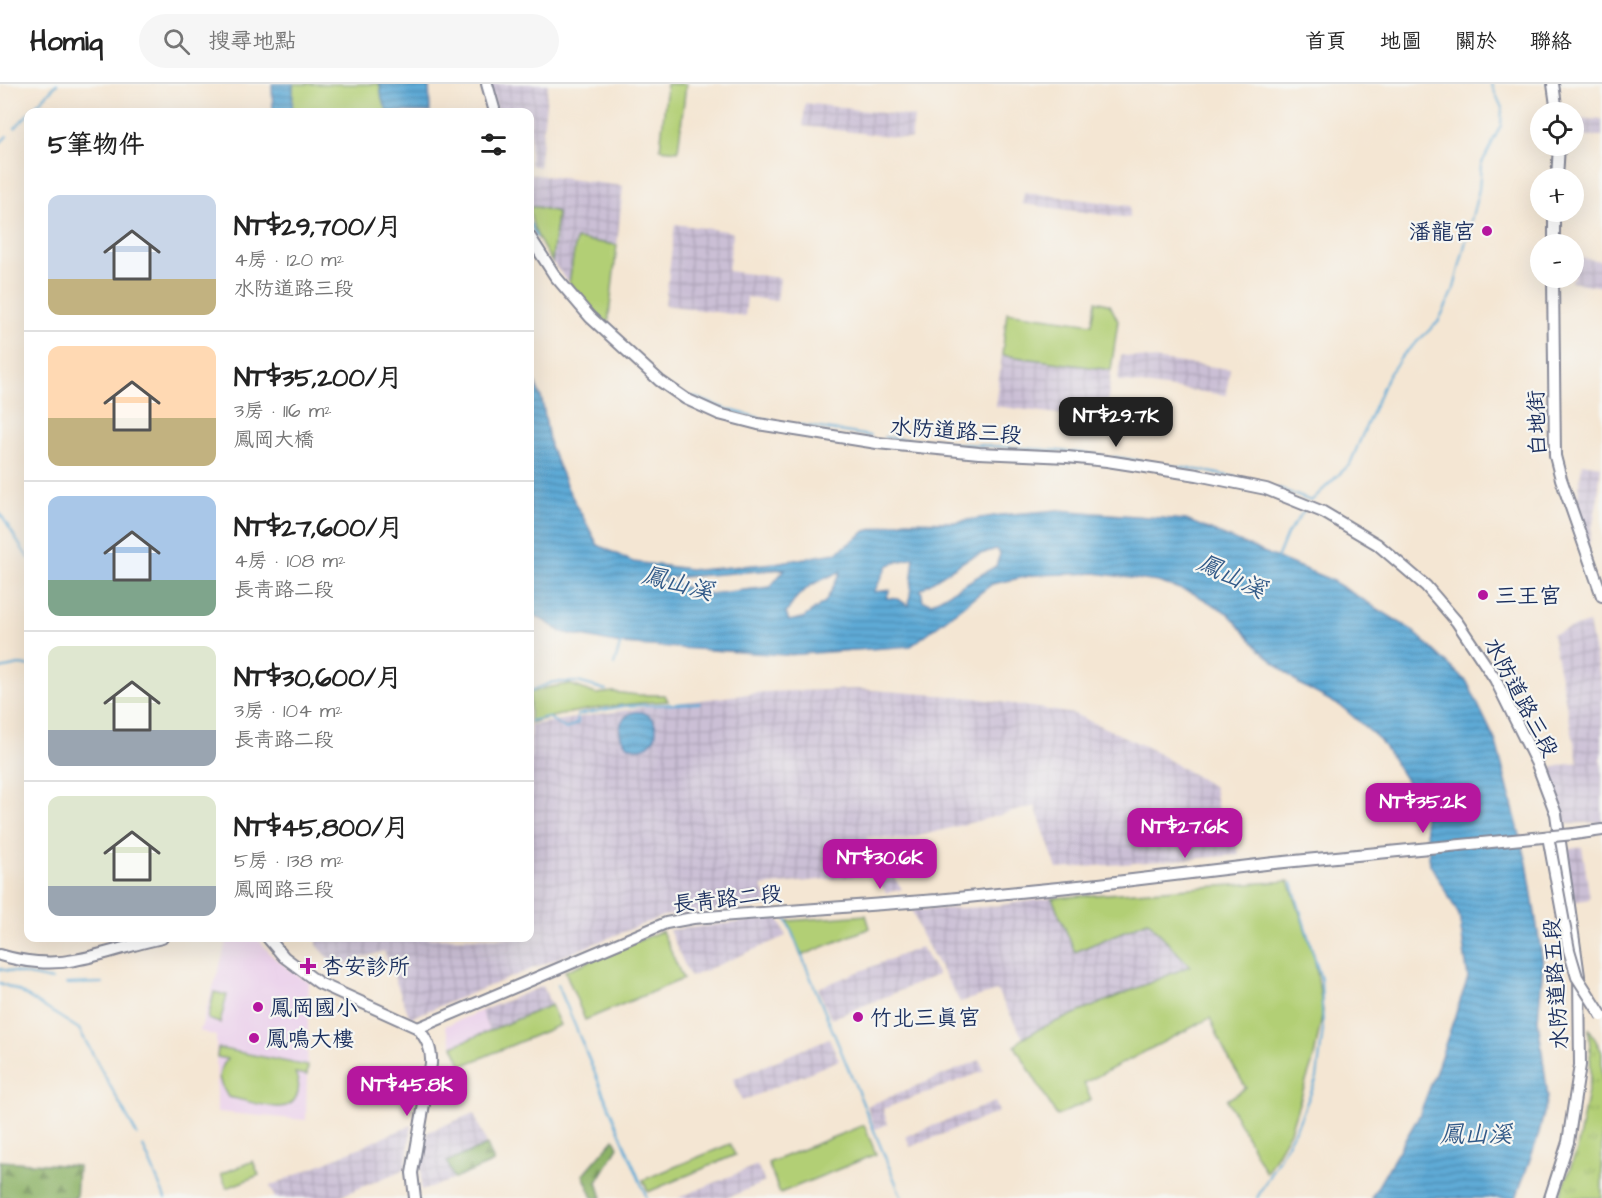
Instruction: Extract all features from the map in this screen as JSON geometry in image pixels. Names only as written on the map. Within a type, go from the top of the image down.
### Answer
[{"type":"street","points":[[487,84],[494,108]]},
{"type":"street","points":[[1553,84],[1556,102]]},
{"type":"street","name":"水防道路三段","points":[[534,243],[555,276],[590,317],[660,381],[686,399],[719,414],[758,424],[877,443],[979,453],[1107,461],[1197,475],[1266,489],[1323,512],[1377,544],[1426,586],[1457,622],[1495,679],[1537,764],[1556,814],[1560,837]]},
{"type":"street","name":"白地街","points":[[1553,288],[1555,456],[1602,596]]},
{"type":"street","name":"長青路二段","points":[[418,1028],[666,923],[693,918],[938,900],[1602,830]]},
{"type":"street","points":[[1548,836],[1558,899],[1574,968],[1577,977],[1602,1016]]},
{"type":"street","name":"水防道路五段","points":[[1550,1198],[1568,1143],[1580,1065],[1579,976],[1560,837]]},
{"type":"street","points":[[0,955],[38,962],[74,961],[147,942]]},
{"type":"street","points":[[271,942],[284,957],[319,983],[418,1028],[427,1040],[432,1054],[412,1173],[415,1198]]},
{"type":"shaded area","points":[[489,84],[548,84],[539,167],[534,166],[534,108],[496,108]]},
{"type":"shaded area","points":[[805,103],[914,117],[911,139],[803,126]]},
{"type":"shaded area","points":[[1602,119],[1602,136],[1584,136],[1584,120]]},
{"type":"shaded area","points":[[534,175],[623,186],[617,245],[577,239],[569,283],[552,262],[538,207],[534,207]]},
{"type":"shaded area","points":[[1024,192],[1130,206],[1130,218],[1022,204]]},
{"type":"shaded area","points":[[675,224],[733,232],[728,271],[780,278],[777,301],[747,297],[745,316],[665,305]]},
{"type":"shaded area","points":[[1584,258],[1602,261],[1602,287],[1584,284]]},
{"type":"shaded area","points":[[1002,355],[1111,370],[1106,420],[995,406]]},
{"type":"shaded area","points":[[1121,355],[1230,369],[1226,395],[1118,381]]},
{"type":"shaded area","points":[[1582,463],[1601,466],[1598,497],[1588,549],[1576,515]]},
{"type":"shaded area","points":[[1589,623],[1602,687],[1602,757],[1600,758],[1602,822],[1562,824],[1545,769],[1578,762],[1552,634]]},
{"type":"shaded area","points":[[860,689],[976,698],[1074,714],[1149,748],[1214,787],[1218,811],[1235,839],[1239,855],[1057,869],[1035,806],[904,840],[866,837],[902,889],[886,893],[875,874],[762,886],[769,906],[663,916],[410,1018],[384,951],[336,966],[317,945],[317,942],[534,942],[534,724],[764,692]]},
{"type":"shaded area","points":[[1582,847],[1590,899],[1572,902],[1564,850]]},
{"type":"shaded area","points":[[1052,898],[1075,952],[1148,921],[1190,966],[1041,1028],[1023,1038],[997,991],[960,1002],[921,934],[912,910],[986,907]]},
{"type":"shaded area","points":[[779,918],[786,936],[690,977],[669,930]]},
{"type":"shaded area","name":"鳳岡國小","points":[[227,942],[260,942],[272,956],[309,982],[306,1120],[217,1112],[216,1036],[200,1031]]},
{"type":"shaded area","points":[[921,947],[938,975],[831,1019],[818,988]]},
{"type":"shaded area","points":[[543,986],[551,1005],[489,1031],[481,1011]]},
{"type":"shaded area","points":[[481,1011],[489,1031],[453,1046],[445,1026]]},
{"type":"shaded area","points":[[829,1038],[839,1060],[742,1101],[733,1079]]},
{"type":"shaded area","points":[[980,1060],[984,1071],[883,1109],[888,1124],[875,1129],[867,1106]]},
{"type":"shaded area","points":[[995,1102],[999,1112],[910,1147],[906,1136]]},
{"type":"shaded area","points":[[474,1113],[487,1145],[447,1162],[454,1179],[421,1191],[421,1157],[428,1132]]},
{"type":"shaded area","points":[[412,1125],[405,1169],[336,1198],[275,1198],[270,1186]]},
{"type":"shaded area","points":[[757,1165],[765,1182],[727,1198],[678,1198]]},
{"type":"green space","points":[[293,84],[380,84],[386,108],[292,108]]},
{"type":"green space","points":[[667,84],[686,84],[678,151],[660,149]]},
{"type":"green space","points":[[534,207],[557,212],[552,262],[534,229]]},
{"type":"green space","points":[[576,239],[617,245],[608,325],[569,283]]},
{"type":"green space","points":[[1096,301],[1110,305],[1118,321],[1111,370],[1002,355],[1007,312],[1092,324]]},
{"type":"green space","points":[[569,684],[596,694],[613,692],[665,695],[668,701],[598,708],[534,722],[534,692]]},
{"type":"green space","points":[[1289,881],[1314,955],[1323,1011],[1314,1057],[1290,1131],[1266,1173],[1227,1100],[1246,1088],[1226,1054],[1210,1018],[1084,1083],[1091,1100],[1057,1116],[1015,1046],[1023,1038],[1041,1028],[1190,966],[1148,921],[1075,952],[1052,898]]},
{"type":"green space","points":[[866,915],[870,928],[801,956],[788,921]]},
{"type":"green space","points":[[662,931],[683,979],[585,1020],[565,971]]},
{"type":"green space","points":[[214,992],[227,995],[220,1023],[208,1019]]},
{"type":"green space","points":[[551,1005],[560,1025],[462,1066],[453,1046]]},
{"type":"green space","points":[[1589,1028],[1602,1052],[1602,1198],[1559,1198],[1577,1150],[1591,1075]]},
{"type":"green space","points":[[218,1048],[308,1066],[307,1075],[295,1073],[298,1091],[294,1101],[284,1106],[277,1107],[228,1097],[219,1078],[227,1059],[217,1057]]},
{"type":"green space","points":[[864,1125],[876,1154],[780,1193],[768,1163]]},
{"type":"green space","points":[[614,1139],[618,1147],[597,1182],[602,1198],[593,1198],[583,1175]]},
{"type":"green space","points":[[730,1144],[735,1155],[648,1192],[643,1180]]},
{"type":"green space","points":[[487,1145],[494,1162],[454,1179],[447,1162]]},
{"type":"green space","points":[[0,1161],[78,1166],[76,1198],[0,1198]]},
{"type":"green space","points":[[253,1161],[259,1175],[227,1188],[221,1174]]},
{"type":"water","points":[[272,84],[293,84],[292,108],[273,108]]},
{"type":"water","points":[[380,84],[429,84],[430,108],[386,108]]},
{"type":"water","name":"鳳山溪","points":[[534,381],[542,400],[550,446],[568,489],[598,545],[633,562],[698,570],[775,563],[836,553],[866,531],[906,521],[954,522],[1058,510],[1186,520],[1331,580],[1412,630],[1467,682],[1496,742],[1527,863],[1543,964],[1538,1020],[1548,1098],[1537,1140],[1516,1198],[1371,1198],[1419,1116],[1468,978],[1459,915],[1430,864],[1423,807],[1380,740],[1342,707],[1299,684],[1260,650],[1228,613],[1195,594],[1158,582],[1096,573],[1034,575],[992,584],[911,646],[786,655],[621,644],[562,632],[534,614]],"holes":[[[996,549],[1000,554],[996,566],[932,603],[923,601],[921,589],[969,558]],[[914,557],[909,606],[898,599],[886,598],[890,590],[874,592],[888,565]],[[785,569],[770,587],[710,594],[657,579]],[[841,571],[826,601],[803,618],[789,621],[786,613],[797,597],[811,585]]]},
{"type":"water","points":[[638,712],[651,717],[656,730],[651,743],[638,748],[625,743],[620,730],[625,717]]},
{"type":"waterway","points":[[34,108],[57,84]]},
{"type":"waterway","points":[[1311,501],[1350,464],[1387,377],[1403,355],[1438,322],[1453,292],[1479,189],[1481,165],[1501,125],[1502,108],[1491,84]]},
{"type":"waterway","points":[[15,128],[24,118]]},
{"type":"waterway","points":[[0,143],[7,136]]},
{"type":"waterway","points":[[534,233],[536,237]]},
{"type":"waterway","points":[[586,304],[603,322]]},
{"type":"waterway","points":[[691,396],[726,409],[771,421]]},
{"type":"waterway","points":[[800,425],[871,436]]},
{"type":"waterway","points":[[884,437],[1101,455]]},
{"type":"waterway","points":[[1114,457],[1204,471],[1267,484]]},
{"type":"waterway","points":[[1278,488],[1311,501]]},
{"type":"waterway","points":[[1276,561],[1287,534],[1304,511]]},
{"type":"waterway","points":[[0,513],[24,552]]},
{"type":"waterway","points":[[614,665],[621,642]]},
{"type":"waterway","points":[[0,669],[24,666]]},
{"type":"waterway","points":[[534,689],[553,682],[578,682],[606,690]]},
{"type":"waterway","points":[[534,720],[548,717],[566,729],[578,723],[577,715],[624,706],[700,703]]},
{"type":"waterway","points":[[1257,1198],[1298,1124],[1317,1078],[1323,1029],[1321,979],[1292,883]]},
{"type":"waterway","points":[[786,918],[902,1198]]},
{"type":"waterway","points":[[0,969],[52,980]]},
{"type":"waterway","points":[[0,983],[19,991],[79,1029],[137,1135]]},
{"type":"waterway","points":[[66,984],[103,983]]},
{"type":"waterway","points":[[558,985],[647,1198]]},
{"type":"waterway","points":[[143,1146],[165,1198]]},
{"type":"place","name":"潘龍宫","points":[[1487,231]]},
{"type":"place","name":"三王宮","points":[[1483,595]]},
{"type":"place","name":"杏安診所","points":[[308,966]]},
{"type":"place","name":"鳳岡國小","points":[[258,1007]]},
{"type":"place","name":"竹北三真宮","points":[[858,1017]]},
{"type":"place","name":"鳳鳴大樓","points":[[254,1038]]}]
